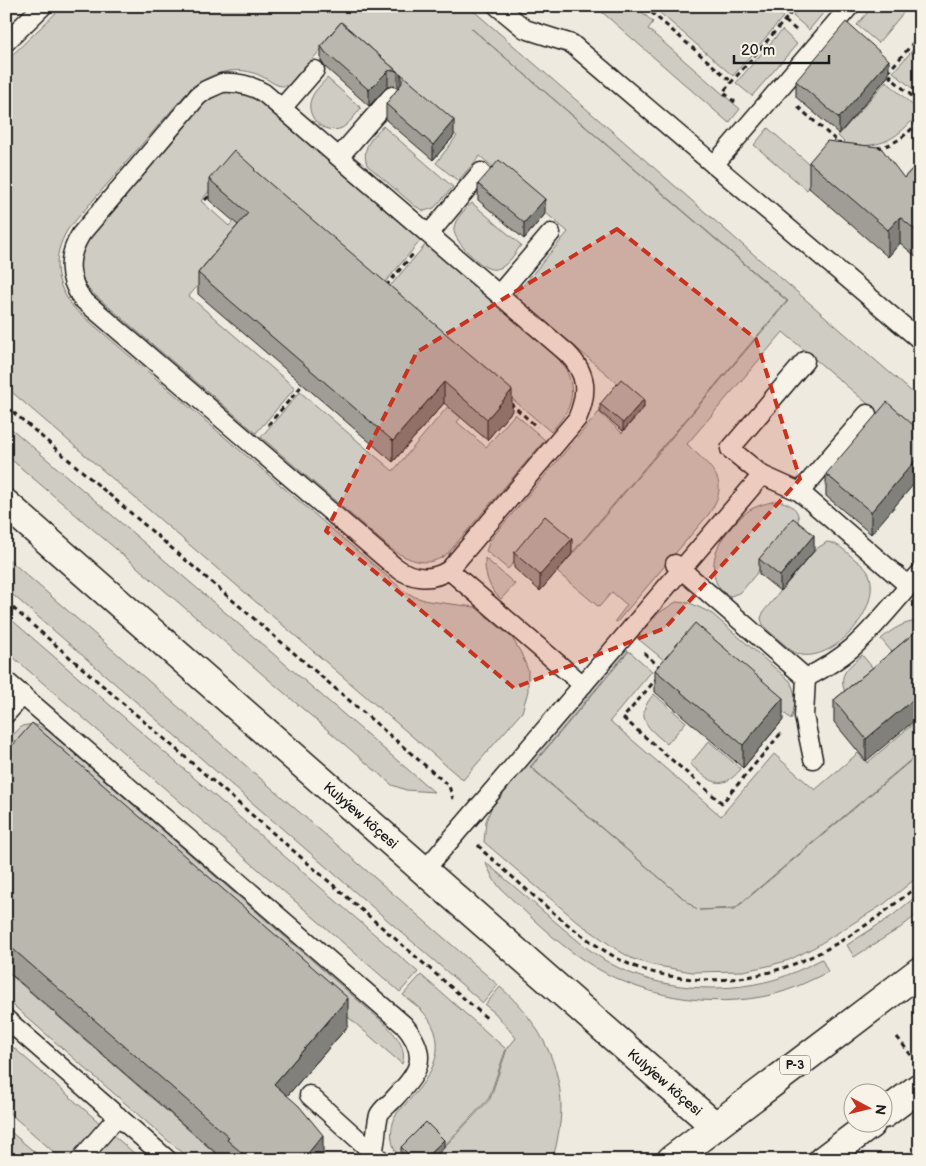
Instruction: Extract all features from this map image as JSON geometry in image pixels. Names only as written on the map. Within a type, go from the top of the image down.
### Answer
[{"type":"main road","name":"Kulyýew köçesi","points":[[6,504],[716,1126]]},
{"type":"main road","name":"P-3","points":[[671,1160],[920,971]]},
{"type":"main road","points":[[894,1106],[920,1087]]},
{"type":"main road","points":[[823,1160],[858,1134]]},
{"type":"lane","points":[[6,42],[43,6]]},
{"type":"lane","points":[[497,6],[524,29],[572,44],[920,340]]},
{"type":"lane","points":[[714,165],[850,6]]},
{"type":"lane","points":[[282,108],[315,70]]},
{"type":"lane","points":[[222,84],[239,84],[257,88],[282,108],[575,361],[584,378],[584,399],[577,419],[449,570],[442,575],[427,578],[412,576],[394,566],[82,299],[74,285],[71,276],[72,250],[81,234],[198,96],[206,90],[222,84]]},
{"type":"lane","points":[[339,157],[392,96]]},
{"type":"lane","points":[[429,234],[480,172]]},
{"type":"lane","points":[[499,294],[551,233]]},
{"type":"lane","points":[[805,361],[730,449],[762,476],[800,492],[914,579],[852,648],[828,666],[806,678]]},
{"type":"lane","points":[[800,492],[867,414]]},
{"type":"lane","points":[[424,871],[583,685],[678,567],[762,476]]},
{"type":"lane","points":[[678,567],[806,678]]},
{"type":"lane","points":[[449,570],[583,685]]},
{"type":"lane","points":[[806,678],[804,716],[813,759]]},
{"type":"lane","points":[[6,681],[404,1024],[415,1038],[419,1055],[417,1070],[408,1084],[379,1114],[374,1158]]},
{"type":"lane","points":[[6,714],[22,695]]},
{"type":"lane","points":[[6,1019],[168,1160]]},
{"type":"lane","points":[[308,1095],[374,1158]]},
{"type":"lane","points":[[80,1160],[118,1116]]},
{"type":"path","points":[[644,6],[732,82]]},
{"type":"path","points":[[779,6],[790,16]]},
{"type":"path","points":[[742,108],[724,92],[798,6]]},
{"type":"path","points":[[920,35],[888,72],[892,74],[890,77],[920,103]]},
{"type":"path","points":[[885,62],[891,68]]},
{"type":"path","points":[[792,102],[846,149]]},
{"type":"path","points":[[871,149],[881,148],[900,139],[909,133],[920,120]]},
{"type":"path","points":[[205,200],[217,187]]},
{"type":"path","points":[[381,292],[417,249]]},
{"type":"path","points":[[265,428],[310,375]]},
{"type":"path","points":[[504,399],[541,430]]},
{"type":"path","points":[[6,406],[448,786]]},
{"type":"path","points":[[6,602],[489,1020]]},
{"type":"path","points":[[641,651],[665,671],[623,718],[722,803],[784,729]]},
{"type":"path","points":[[484,852],[575,929],[616,958],[650,972],[692,979],[745,978],[791,966],[819,953],[856,931],[888,910],[920,884]]},
{"type":"path","points":[[897,1036],[914,1060]]},
{"type":"highlighted area","points":[[617,229],[756,339],[800,479],[665,628],[514,688],[326,531],[417,352]]},
{"type":"shaded area","points":[[63,6],[468,6],[920,399],[920,448],[783,332],[687,444],[716,475],[719,483],[719,493],[708,515],[617,622],[615,621],[627,605],[612,592],[599,607],[557,572],[788,301],[471,28],[787,301],[572,553],[543,529],[508,569],[486,551],[490,540],[599,412],[622,433],[645,407],[515,295],[568,232],[480,156],[458,181],[436,163],[457,136],[336,32],[290,85],[278,85],[252,72],[234,71],[216,74],[191,88],[68,229],[57,260],[59,280],[68,300],[75,309],[403,590],[415,597],[428,601],[475,607],[512,638],[528,670],[528,691],[522,712],[463,780],[6,387],[6,61]]},
{"type":"shaded area","points":[[595,6],[635,6],[653,22],[648,29],[740,109],[729,123]]},
{"type":"shaded area","points":[[652,6],[771,6],[783,17],[733,76]]},
{"type":"shaded area","points":[[802,6],[829,6],[809,30],[793,16]]},
{"type":"shaded area","points":[[873,6],[909,6],[878,43],[857,25]]},
{"type":"shaded area","points":[[782,30],[797,44],[752,96],[736,83]]},
{"type":"shaded area","points":[[920,42],[920,95],[893,72]]},
{"type":"shaded area","points":[[327,78],[361,108],[345,126],[335,130],[328,129],[316,122],[310,111],[313,94]]},
{"type":"shaded area","points":[[886,81],[920,112],[904,129],[889,140],[871,145],[848,146],[838,136]]},
{"type":"shaded area","points":[[232,92],[250,95],[257,99],[421,240],[381,287],[234,161],[201,201],[229,226],[258,193],[269,203],[189,296],[295,388],[256,433],[89,290],[80,272],[81,253],[88,241],[207,101],[223,93]]},
{"type":"shaded area","points":[[383,126],[453,187],[434,208],[424,211],[415,206],[367,165],[365,153],[369,143]]},
{"type":"shaded area","points":[[768,128],[809,164],[825,168],[807,190],[754,145]]},
{"type":"shaded area","points":[[472,203],[521,245],[509,261],[500,268],[489,269],[478,262],[461,245],[454,233],[456,221]]},
{"type":"shaded area","points":[[426,244],[543,343],[565,368],[571,386],[571,401],[565,414],[551,432],[386,291]]},
{"type":"shaded area","points":[[472,378],[485,389],[457,422],[486,447],[515,414],[545,440],[448,553],[434,561],[420,562],[412,560],[391,549],[261,437],[300,392],[393,471]]},
{"type":"shaded area","points":[[6,424],[434,792],[406,790],[392,785],[6,455]]},
{"type":"shaded area","points":[[775,501],[780,501],[793,507],[798,515],[797,525],[741,592],[731,596],[718,587],[715,579],[714,563],[718,546],[746,512]]},
{"type":"shaded area","points":[[827,542],[842,549],[867,571],[871,587],[869,602],[853,629],[842,641],[829,649],[815,654],[802,655],[790,650],[768,631],[763,625],[761,618],[764,611],[816,549]]},
{"type":"shaded area","points":[[6,557],[498,985],[483,1003],[6,589]]},
{"type":"shaded area","points":[[485,558],[515,584],[501,599],[493,591],[488,581]]},
{"type":"shaded area","points":[[676,602],[690,603],[711,613],[790,681],[795,700],[791,719],[694,636],[670,665],[637,638],[657,614]]},
{"type":"shaded area","points":[[6,615],[418,972],[400,992],[6,651]]},
{"type":"shaded area","points":[[920,621],[920,647],[901,663],[881,639],[899,627]]},
{"type":"shaded area","points":[[624,647],[628,651],[530,767],[697,910],[531,767],[629,651],[652,671],[610,721],[721,816],[774,754],[815,790],[858,753],[867,763],[920,718],[920,752],[735,908],[699,910],[735,909],[920,753],[920,875],[884,904],[815,947],[789,960],[743,971],[692,972],[652,965],[633,959],[619,951],[579,923],[484,842],[486,821],[494,801]]},
{"type":"shaded area","points":[[862,655],[882,679],[846,695],[843,688],[845,672]]},
{"type":"shaded area","points":[[654,694],[686,722],[667,744],[649,727],[644,716],[644,709]]},
{"type":"shaded area","points":[[34,724],[47,730],[383,1022],[402,1046],[402,1064],[36,745],[6,779],[6,742],[22,726]]},
{"type":"shaded area","points":[[709,741],[741,769],[727,781],[716,782],[690,764]]},
{"type":"shaded area","points":[[485,862],[597,955],[613,965],[650,980],[691,987],[733,987],[773,980],[822,959],[828,972],[782,992],[750,999],[700,1000],[650,991],[626,983],[603,972],[561,943],[501,889]]},
{"type":"shaded area","points":[[920,893],[920,912],[900,928],[854,957],[847,945],[892,916]]},
{"type":"shaded area","points":[[6,971],[223,1160],[190,1160],[6,999]]},
{"type":"shaded area","points":[[421,975],[506,1049],[489,1098],[443,1147],[426,1129],[398,1157],[393,1146],[392,1130],[394,1119],[425,1080],[436,1054],[437,1041],[433,1027],[422,1010],[403,995]]},
{"type":"shaded area","points":[[500,987],[528,1016],[549,1051],[556,1070],[560,1089],[561,1110],[558,1138],[553,1157],[551,1160],[432,1160],[490,1099],[507,1049],[516,1038],[495,1013],[485,1005]]},
{"type":"shaded area","points":[[6,1041],[101,1124],[69,1160],[63,1160],[6,1110]]},
{"type":"shaded area","points":[[6,1128],[44,1160],[6,1160]]},
{"type":"shaded area","points":[[113,1135],[142,1160],[92,1160]]},
{"type":"building","points":[[341,22],[398,72],[394,70],[388,71],[369,90],[325,52],[321,46]]},
{"type":"building","points":[[846,22],[889,60],[839,118],[796,81]]},
{"type":"building","points":[[400,73],[454,120],[433,145],[386,104],[402,83]]},
{"type":"building","points":[[827,141],[878,147],[882,149],[904,178],[920,160],[920,234],[900,217],[888,230],[809,162]]},
{"type":"building","points":[[234,150],[254,170],[512,390],[487,419],[444,382],[393,441],[198,273],[248,213],[209,179]]},
{"type":"building","points":[[499,160],[545,199],[524,223],[478,184]]},
{"type":"building","points":[[621,379],[644,399],[623,423],[600,404]]},
{"type":"building","points":[[887,402],[920,431],[920,455],[871,512],[826,474]]},
{"type":"building","points":[[545,516],[572,539],[540,575],[514,553]]},
{"type":"building","points":[[793,518],[814,535],[780,576],[759,559]]},
{"type":"building","points":[[695,623],[783,698],[743,745],[655,670]]},
{"type":"building","points":[[920,628],[920,694],[866,739],[834,700]]},
{"type":"building","points":[[32,723],[348,998],[274,1084],[299,1106],[323,1135],[305,1157],[308,1160],[250,1160],[227,1140],[229,1137],[6,943],[6,753]]},
{"type":"building","points":[[426,1122],[444,1140],[423,1160],[414,1160],[401,1147]]}]
